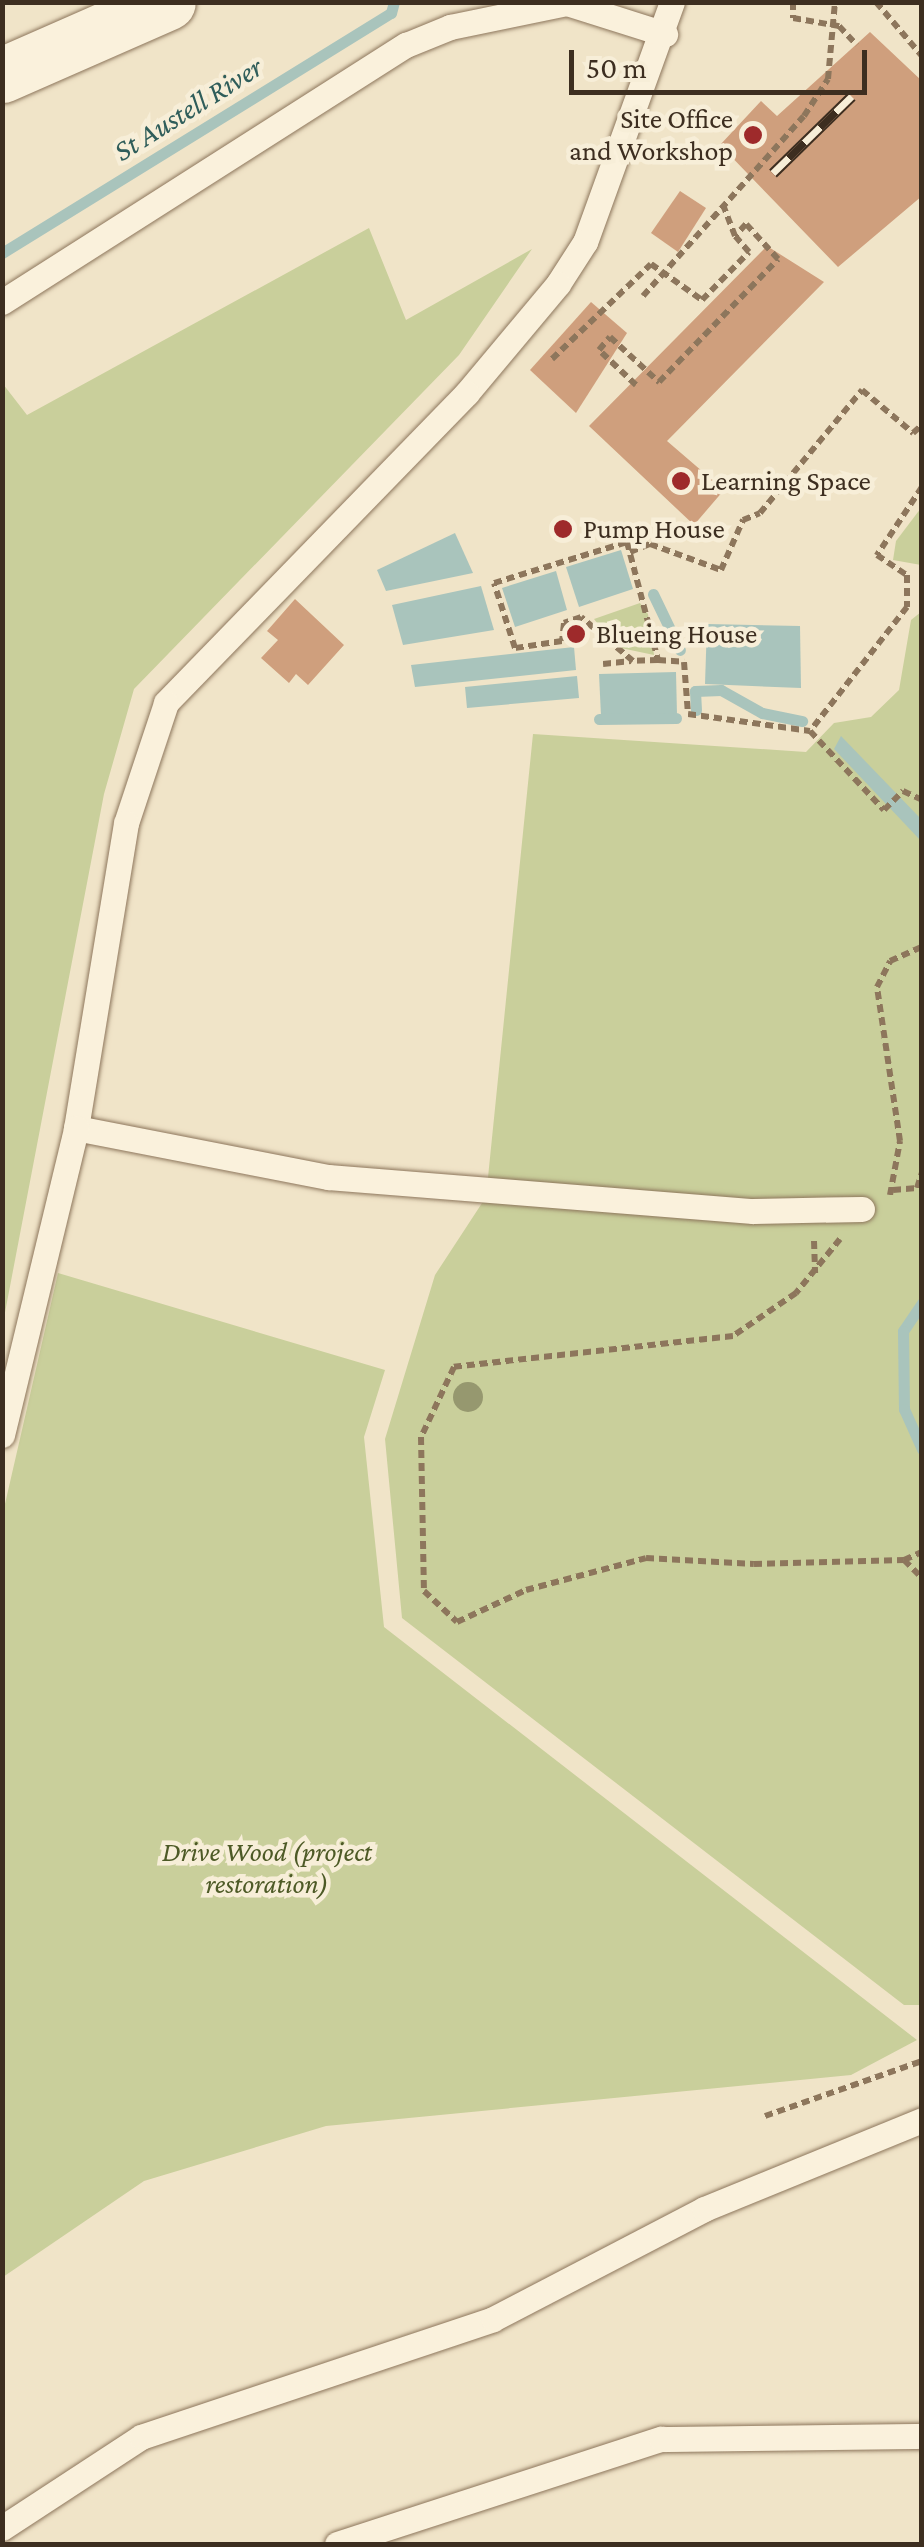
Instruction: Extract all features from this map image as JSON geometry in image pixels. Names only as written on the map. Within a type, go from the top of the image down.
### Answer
[{"type":"main road","points":[[2,75],[168,2]]},
{"type":"lane","points":[[2,1435],[76,1128],[126,823],[166,702],[467,393],[558,284],[585,242],[665,34],[672,2]]},
{"type":"lane","points":[[2,302],[406,45],[450,27],[568,3],[665,34]]},
{"type":"lane","points":[[76,1128],[328,1177],[753,1211],[862,1208]]},
{"type":"lane","points":[[2,2528],[141,2436],[493,2319],[704,2209],[922,2120]]},
{"type":"lane","points":[[338,2544],[661,2439],[922,2436]]},
{"type":"path","points":[[793,2],[794,18],[839,26],[858,45]]},
{"type":"path","points":[[643,296],[671,274],[723,204],[812,104],[828,79],[839,26],[835,2]]},
{"type":"path","points":[[876,2],[922,56]]},
{"type":"path","points":[[552,360],[638,271],[652,264],[702,300],[749,252],[735,236],[723,204]]},
{"type":"path","points":[[636,385],[599,350],[610,337],[660,382],[778,259],[746,224],[735,236]]},
{"type":"path","points":[[630,552],[650,544],[721,570],[743,520],[760,513],[862,390],[913,433],[922,425]]},
{"type":"path","points":[[810,731],[907,608],[907,574],[877,555],[922,487]]},
{"type":"path","points":[[632,661],[582,617],[564,623],[562,641],[515,648],[494,582],[620,541],[630,552],[658,660]]},
{"type":"path","points":[[602,664],[684,662],[688,714],[810,731],[884,810],[903,792],[922,800]]},
{"type":"path","points":[[922,948],[890,961],[877,986],[900,1141],[893,1190],[884,1207],[862,1208],[824,1265],[733,1336],[454,1367],[421,1437],[418,1564],[438,1612],[457,1622],[526,1590],[660,1556],[904,1560],[922,1552]]},
{"type":"path","points":[[893,1190],[917,1188],[922,1174]]},
{"type":"path","points":[[904,1560],[922,1578]]},
{"type":"path","points":[[765,2116],[922,2061]]},
{"type":"green space","points":[[369,228],[406,320],[532,249],[459,355],[134,689],[104,794],[3,1323],[3,384],[27,415]]},
{"type":"green space","points":[[921,508],[921,565],[893,560],[896,541]]},
{"type":"green space","points":[[640,603],[648,614],[654,655],[616,647],[594,619]]},
{"type":"green space","points":[[921,612],[921,2005],[904,2005],[402,1618],[385,1439],[435,1275],[486,1197],[533,734],[806,752],[834,723],[871,717],[899,690],[911,620]]},
{"type":"green space","name":"Drive Wood (project restoration)","points":[[58,1273],[385,1370],[364,1437],[384,1627],[917,2040],[851,2075],[326,2126],[144,2181],[3,2277],[2,1517]]},
{"type":"water","points":[[455,533],[473,573],[386,591],[377,570]]},
{"type":"water","points":[[621,550],[633,589],[579,607],[566,567]]},
{"type":"water","points":[[556,571],[567,610],[515,627],[502,588]]},
{"type":"water","points":[[481,586],[494,630],[403,645],[392,605]]},
{"type":"water","points":[[707,624],[800,626],[801,688],[705,684]]},
{"type":"water","points":[[574,647],[576,670],[415,687],[411,665]]},
{"type":"water","points":[[676,672],[677,715],[601,716],[599,674]]},
{"type":"water","points":[[577,676],[579,698],[467,708],[465,687]]},
{"type":"water","points":[[841,736],[921,819],[921,841],[834,749]]},
{"type":"building","points":[[870,32],[922,81],[922,196],[838,267],[720,145],[761,101],[777,116]]},
{"type":"building","points":[[680,191],[706,208],[678,252],[651,233]]},
{"type":"building","points":[[767,246],[824,282],[667,441],[724,490],[694,525],[589,426]]},
{"type":"building","points":[[591,302],[627,333],[576,413],[530,370]]},
{"type":"building","points":[[295,599],[344,645],[308,685],[296,674],[289,683],[261,658],[278,640],[267,631]]},
{"type":"waterway","name":"St Austell River","points":[[2,253],[391,13],[394,2]]},
{"type":"waterway","points":[[653,594],[680,650]]},
{"type":"waterway","points":[[696,710],[695,691],[721,690],[762,713],[802,721]]},
{"type":"waterway","points":[[599,719],[676,718]]},
{"type":"waterway","points":[[922,1303],[903,1331],[904,1409],[922,1449]]},
{"type":"railway","points":[[773,173],[852,96]]},
{"type":"place","name":"Site Office and Workshop","points":[[753,135]]},
{"type":"place","name":"Learning Space","points":[[681,481]]},
{"type":"place","name":"Pump House","points":[[563,529]]},
{"type":"place","name":"Blueing House","points":[[576,634]]}]
